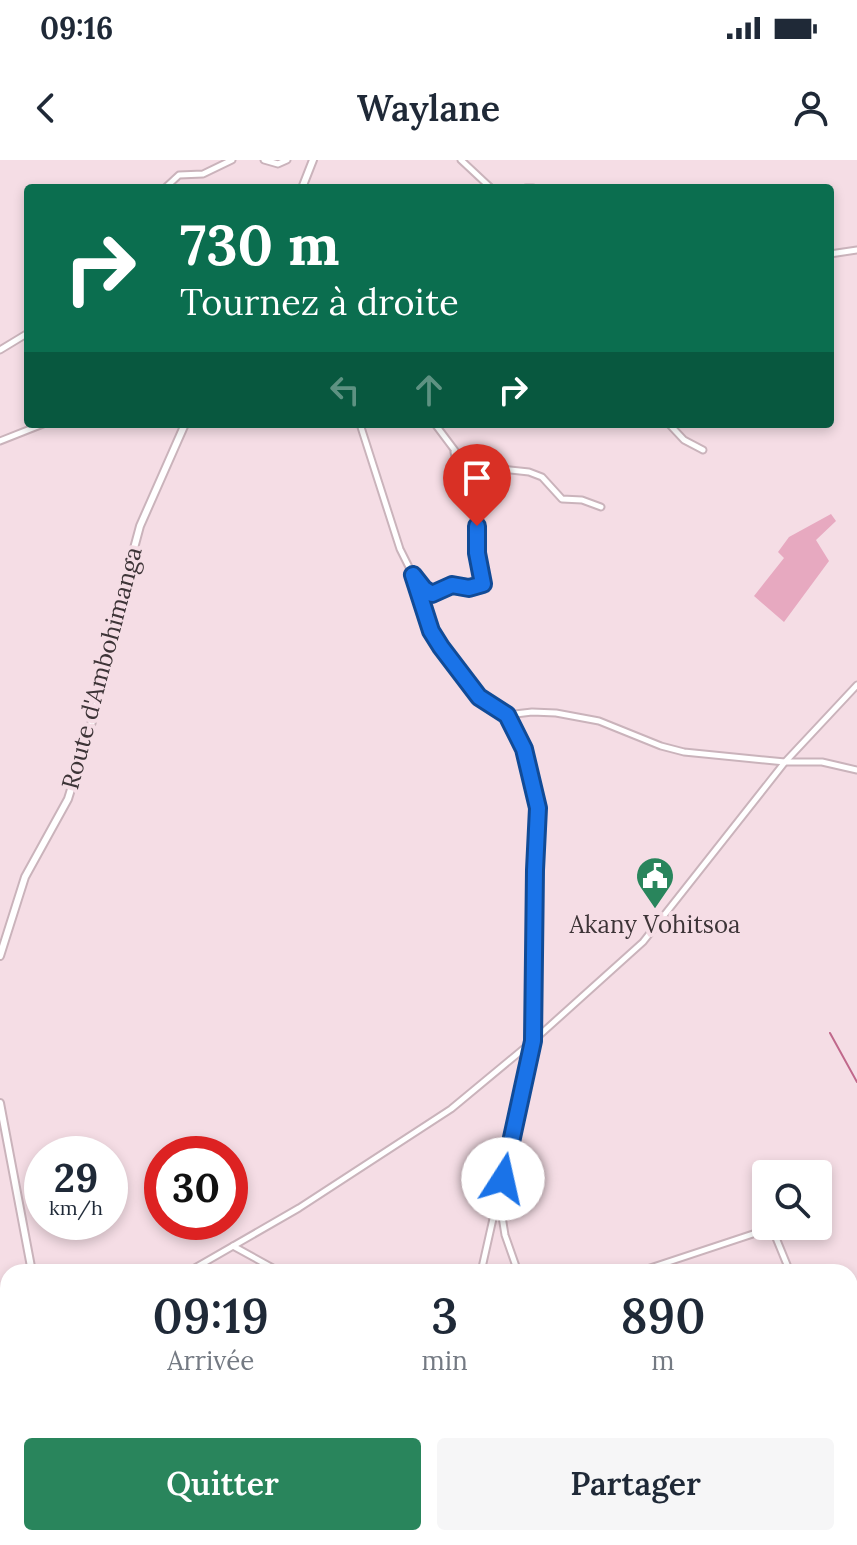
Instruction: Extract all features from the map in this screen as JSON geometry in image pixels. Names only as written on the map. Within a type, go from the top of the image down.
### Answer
[{"type":"street","points":[[169,184],[179,175],[203,174],[232,160]]},
{"type":"street","points":[[264,160],[278,164],[287,160]]},
{"type":"street","points":[[304,184],[313,160]]},
{"type":"street","points":[[461,160],[487,184]]},
{"type":"street","points":[[834,253],[857,250]]},
{"type":"street","points":[[0,350],[24,336]]},
{"type":"street","points":[[0,441],[33,428]]},
{"type":"street","name":"Route d'Ambohimanga","points":[[0,956],[25,877],[68,799],[94,715],[140,526],[183,428]]},
{"type":"street","points":[[361,428],[400,549],[413,575],[431,631],[479,697],[507,715],[524,749],[538,808],[533,1041],[483,1264]]},
{"type":"street","points":[[413,575],[432,594],[452,585],[469,588],[483,584],[477,553],[475,509],[458,473],[454,452],[438,428]]},
{"type":"street","points":[[673,428],[684,440],[703,450]]},
{"type":"street","points":[[454,452],[502,469],[529,472],[542,477],[562,499],[582,500],[601,507]]},
{"type":"street","points":[[202,1264],[299,1208],[451,1109],[533,1041],[643,942],[785,762],[857,685]]},
{"type":"street","points":[[507,715],[556,713],[599,721],[684,752],[785,762],[822,762],[857,770]]},
{"type":"street","points":[[0,1103],[30,1264]]},
{"type":"street","points":[[499,1200],[505,1235],[515,1264]]},
{"type":"street","points":[[662,1264],[762,1231],[774,1233],[787,1264]]},
{"type":"street","points":[[233,1246],[266,1264]]},
{"type":"shaded area","points":[[831,514],[836,521],[816,540],[829,561],[784,622],[754,596],[784,558],[778,552],[789,537]]},
{"type":"waterway","points":[[830,1033],[857,1082]]},
{"type":"place","name":"Akany Vohitsoa","points":[[655,910]]},
{"type":"route","points":[[477,526],[477,553],[483,584],[469,588],[452,585],[432,594],[413,575],[431,631],[441,647],[479,697],[507,715],[524,749],[538,808],[533,1041],[503,1179]]}]
